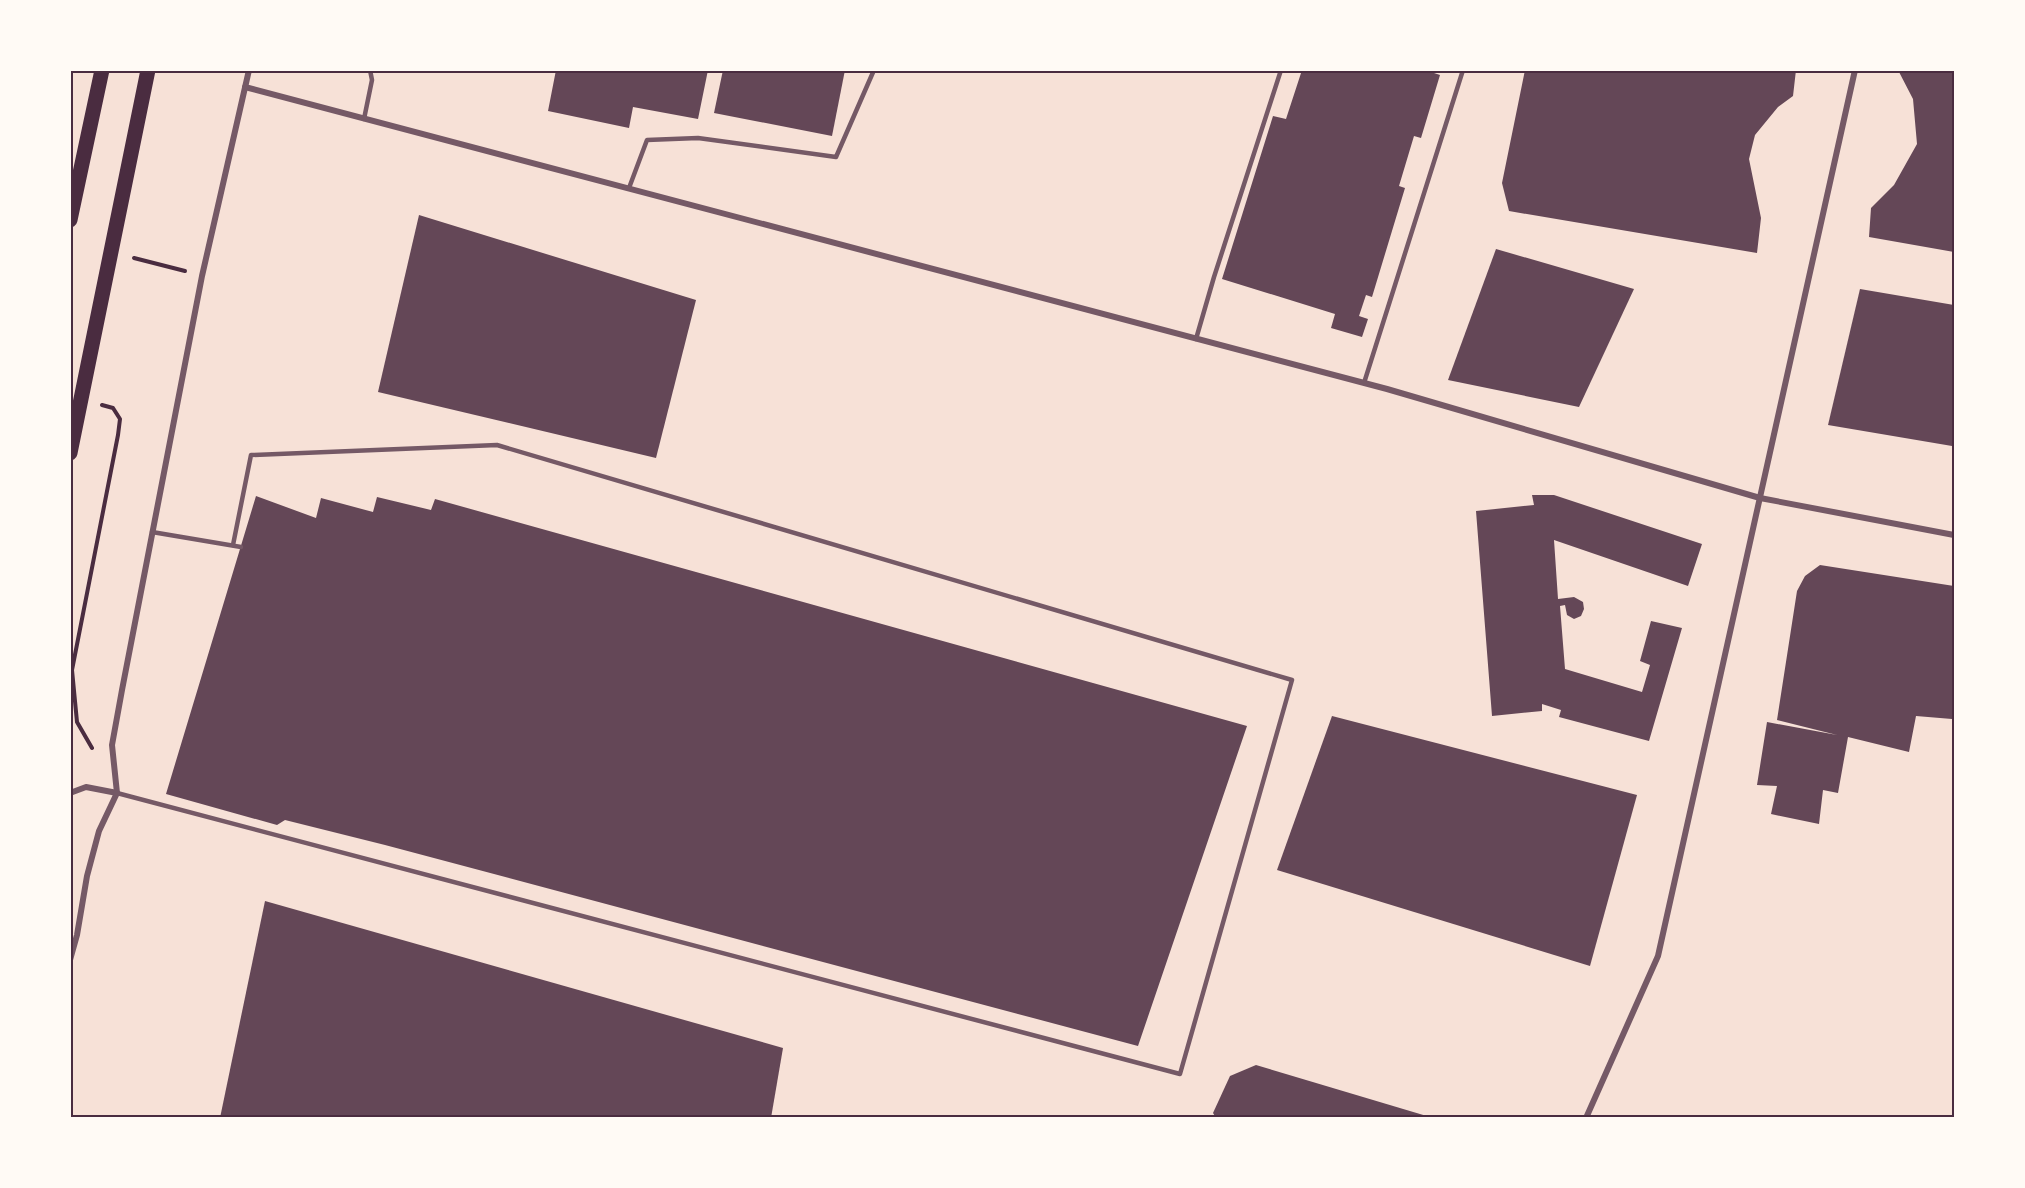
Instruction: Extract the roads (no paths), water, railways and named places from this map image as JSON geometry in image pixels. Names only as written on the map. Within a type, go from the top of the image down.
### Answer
[{"type":"main road","points":[[70,220],[102,70]]},
{"type":"main road","points":[[70,453],[148,70]]},
{"type":"street","points":[[70,960],[77,935],[87,876],[99,831],[117,793],[112,745],[151,532],[202,276],[249,70]]},
{"type":"street","points":[[1586,1118],[1658,956],[1855,70]]},
{"type":"street","points":[[245,87],[1364,383],[1760,498],[1954,535]]},
{"type":"street","points":[[70,793],[86,787],[117,793]]},
{"type":"lane","points":[[364,118],[372,80],[370,70]]},
{"type":"lane","points":[[629,188],[647,140],[698,138],[837,157],[874,70]]},
{"type":"lane","points":[[1196,339],[1281,70]]},
{"type":"lane","points":[[1364,383],[1463,70]]},
{"type":"lane","points":[[117,793],[1180,1074],[1292,680],[496,445],[251,455],[233,545]]},
{"type":"lane","points":[[151,532],[241,547]]}]
